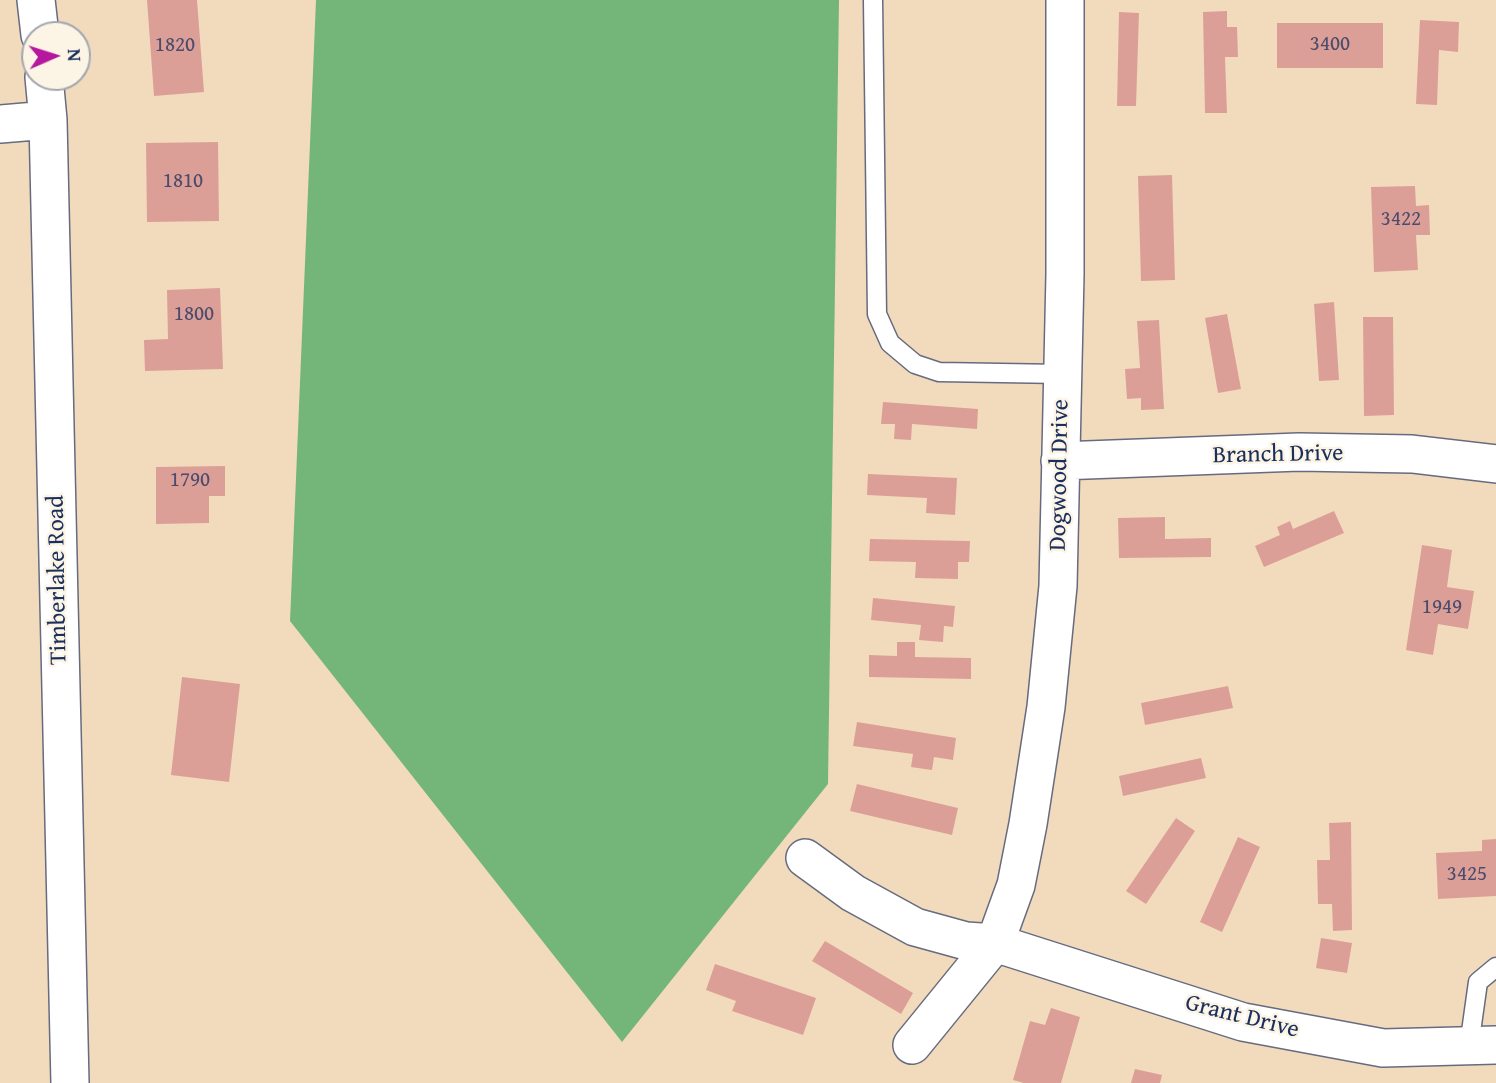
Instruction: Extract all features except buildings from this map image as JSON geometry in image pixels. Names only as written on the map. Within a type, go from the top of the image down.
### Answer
[{"type":"street","points":[[36,0],[38,21]]},
{"type":"street","name":"Dogwood Drive","points":[[912,1045],[995,943],[1016,885],[1046,706],[1058,586],[1065,274],[1065,0]]},
{"type":"street","name":"Timberlake Road","points":[[45,91],[70,1083]]},
{"type":"street","points":[[0,124],[48,120]]},
{"type":"street","name":"Branch Drive","points":[[1060,461],[1299,452],[1412,454],[1496,464]]},
{"type":"street","points":[[805,858],[853,893],[915,927],[966,941],[995,943]]},
{"type":"street","name":"Grant Drive","points":[[995,943],[1243,1022],[1383,1048],[1482,1046]]},
{"type":"lane","points":[[873,0],[877,314],[890,343],[915,364],[939,372],[1062,374]]},
{"type":"lane","points":[[1482,1046],[1478,982],[1496,967]]},
{"type":"green space","points":[[316,0],[839,0],[828,784],[622,1042],[290,621]]}]
